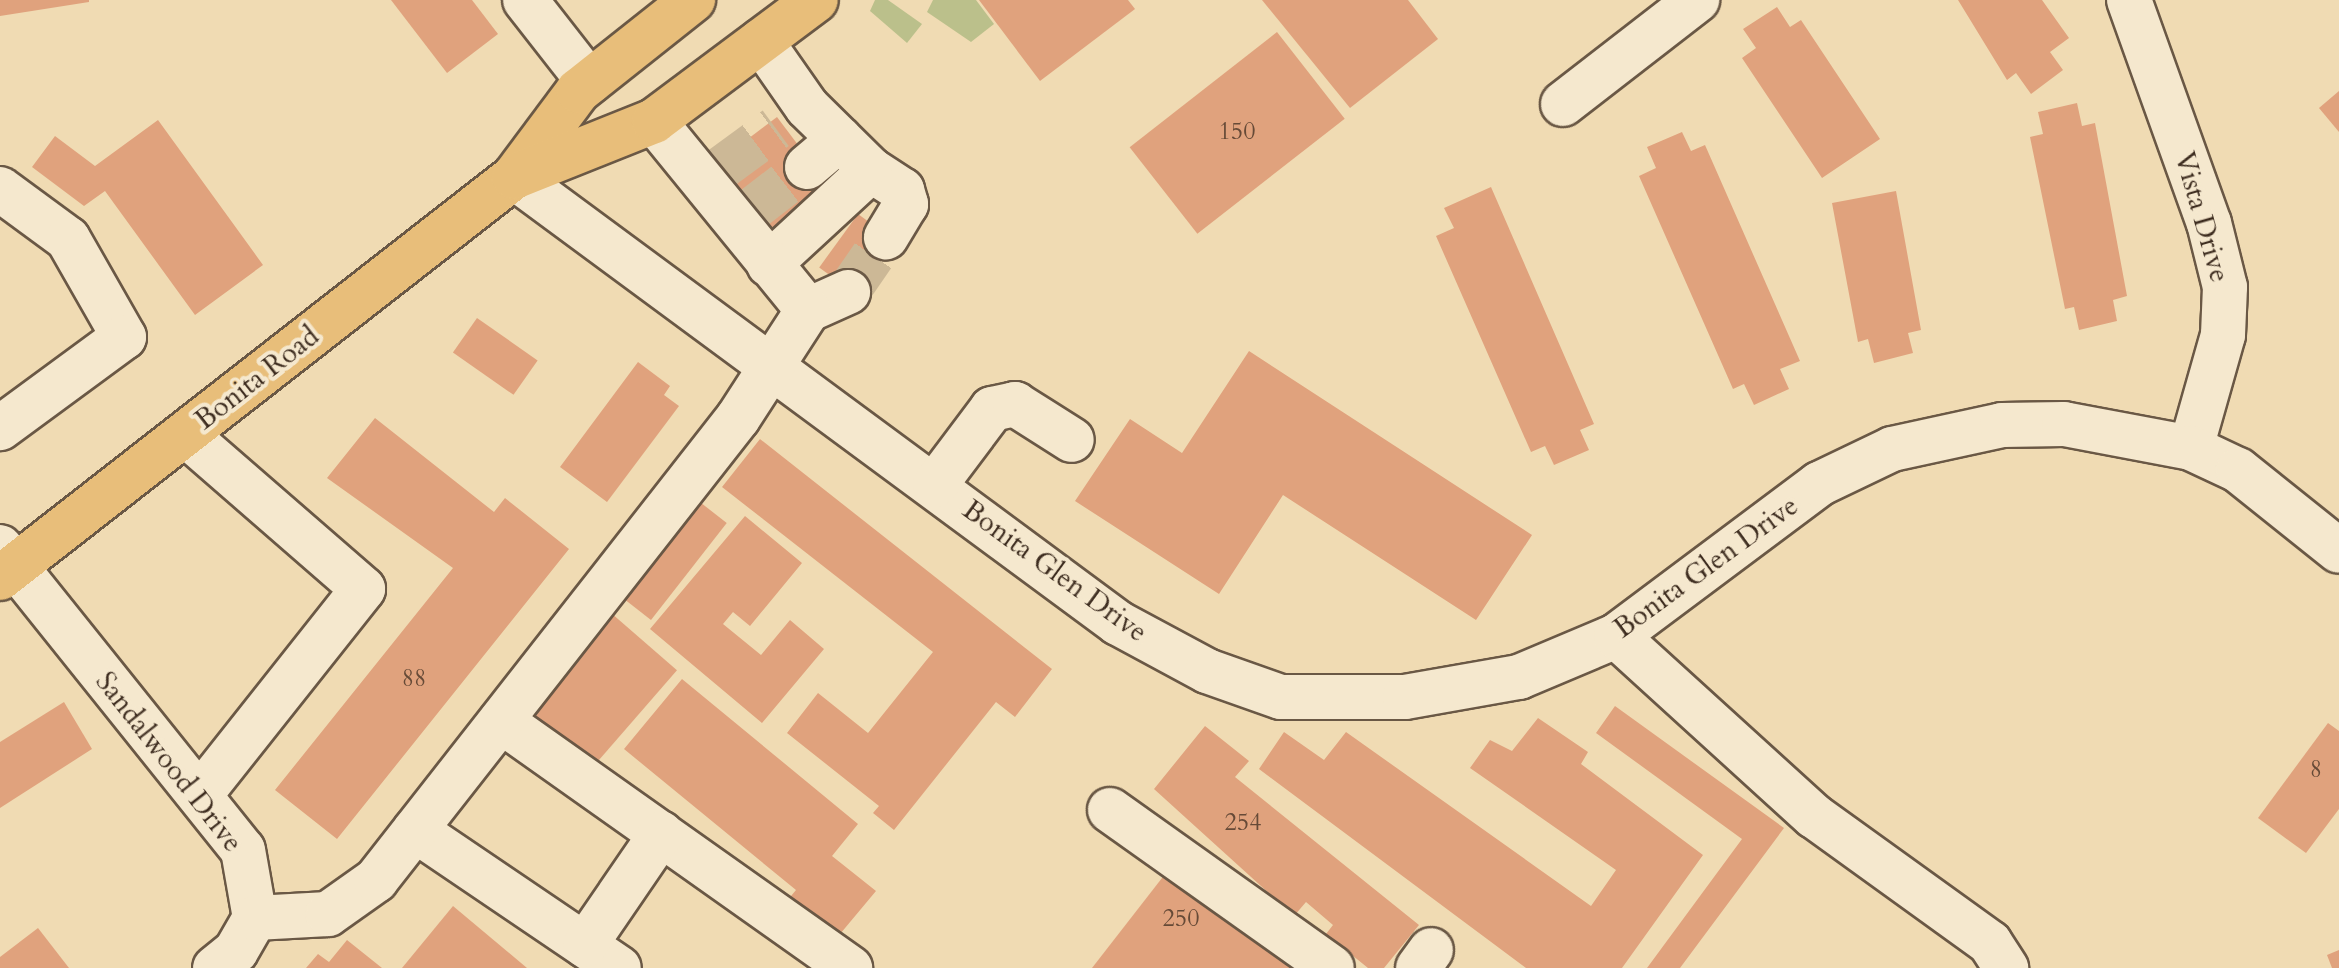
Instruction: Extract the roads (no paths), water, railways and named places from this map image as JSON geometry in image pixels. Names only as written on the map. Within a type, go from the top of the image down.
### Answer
[{"type":"main road","name":"Bonita Road","points":[[6,563],[185,434],[514,177],[589,82],[693,0]]},
{"type":"main road","name":"Bonita Road","points":[[514,177],[654,121],[816,0]]},
{"type":"street","points":[[525,0],[589,82]]},
{"type":"street","points":[[1563,104],[1697,0]]},
{"type":"street","name":"Vista Drive","points":[[2129,0],[2209,223],[2225,287],[2223,335],[2191,448]]},
{"type":"street","points":[[761,41],[792,118],[840,139],[887,180],[906,204],[886,237]]},
{"type":"street","points":[[654,121],[711,176],[742,216],[769,264],[808,310]]},
{"type":"street","points":[[807,167],[840,139]]},
{"type":"street","name":"Bonita Glen Drive","points":[[514,177],[775,364],[1118,623],[1207,671],[1281,697],[1405,697],[1505,680],[1616,636],[1819,484],[1892,449],[1950,432],[2048,424],[2191,448]]},
{"type":"street","points":[[769,264],[887,180]]},
{"type":"street","points":[[0,189],[68,239],[124,337],[0,428]]},
{"type":"street","points":[[215,968],[236,951],[255,918],[328,914],[376,880],[775,364],[808,310],[848,292]]},
{"type":"street","points":[[935,485],[992,409],[1015,404],[1072,440]]},
{"type":"street","points":[[185,434],[363,589],[200,795]]},
{"type":"street","points":[[2191,448],[2238,470],[2339,551]]},
{"type":"street","name":"Sandalwood Drive","points":[[6,563],[243,850],[255,918]]},
{"type":"street","points":[[1616,636],[1814,816],[1990,943],[2006,968]]},
{"type":"street","points":[[501,721],[850,968]]},
{"type":"street","points":[[1110,810],[1332,968]]},
{"type":"street","points":[[415,830],[602,956],[661,834]]},
{"type":"tunnel","points":[[720,169],[776,128]]},
{"type":"tunnel","points":[[750,211],[807,167]]},
{"type":"tunnel","points":[[848,292],[886,237]]}]
